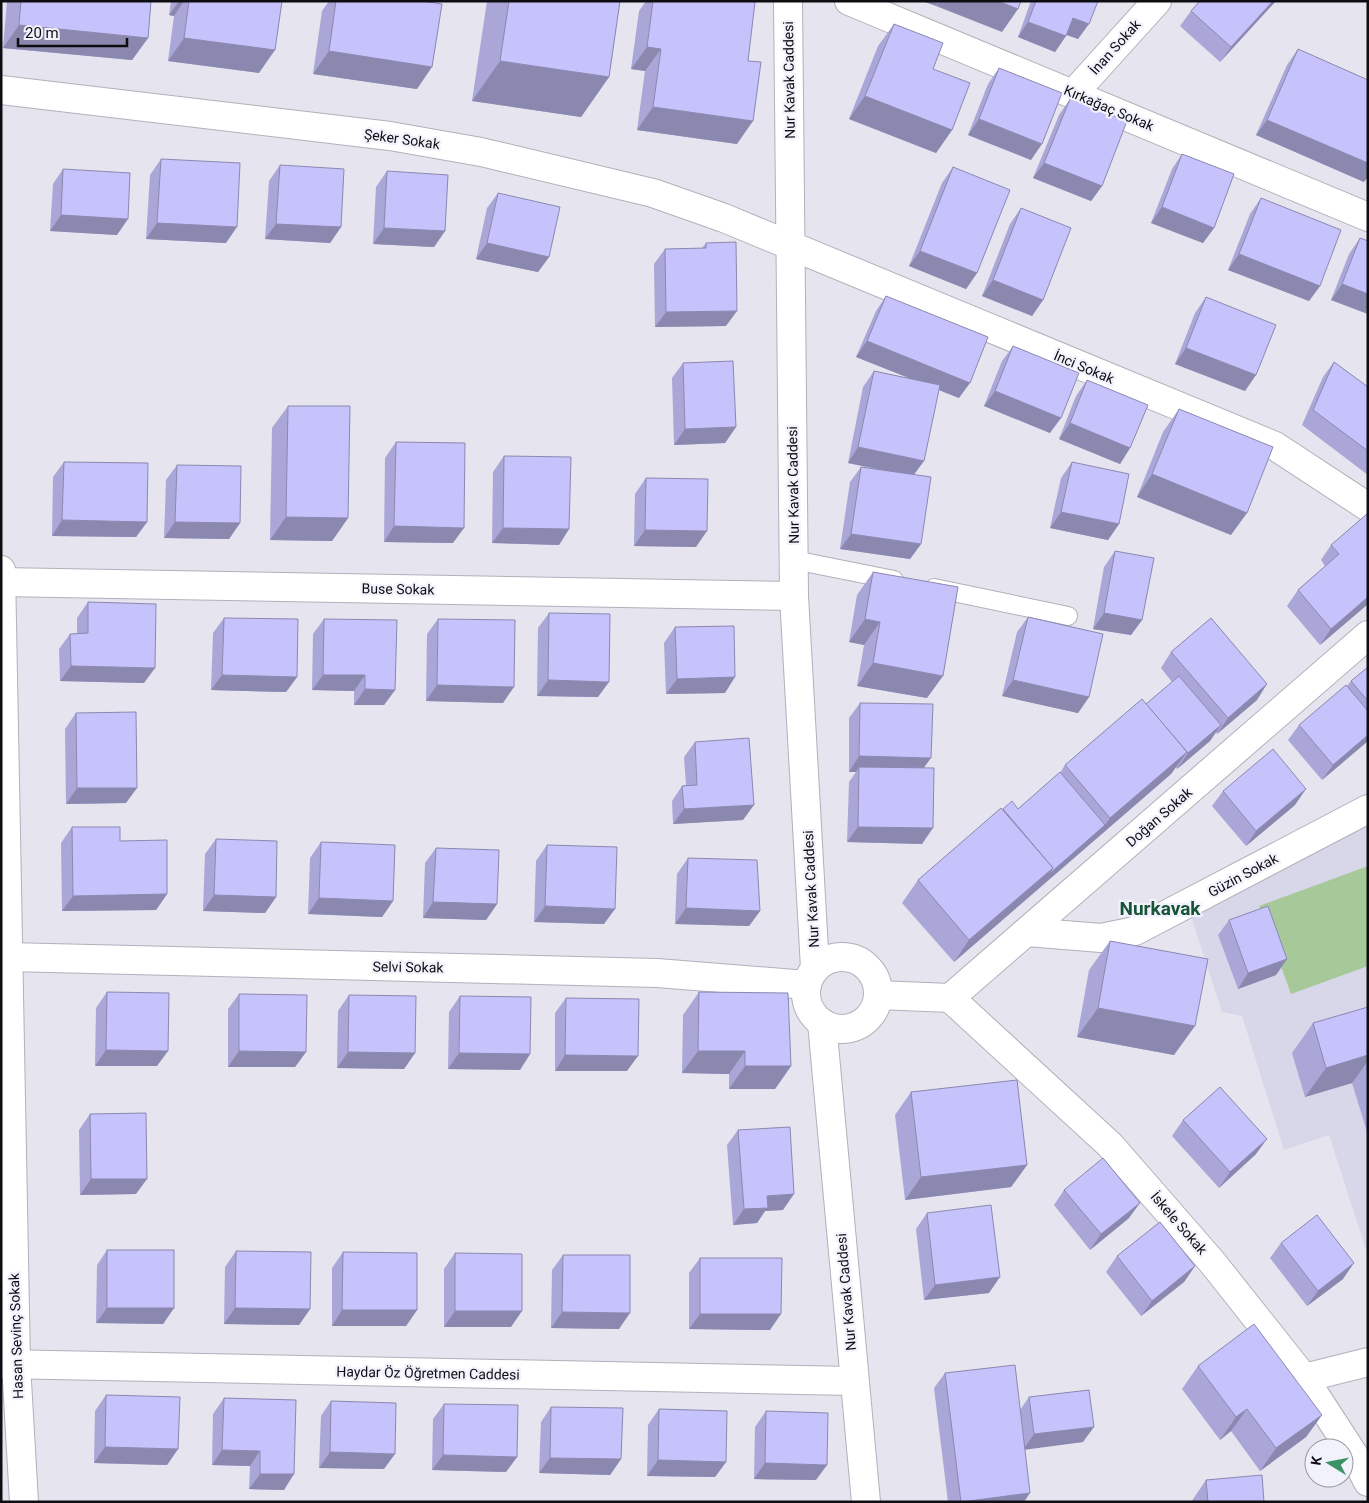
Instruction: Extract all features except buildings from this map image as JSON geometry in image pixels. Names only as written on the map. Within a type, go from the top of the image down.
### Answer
[{"type":"street","name":"Nur Kavak Caddesi","points":[[788,1],[794,596],[811,976]]},
{"type":"street","name":"Kırkağaç Sokak","points":[[849,1],[1368,217]]},
{"type":"street","name":"İnan Sokak","points":[[1074,94],[1157,1]]},
{"type":"street","name":"Şeker Sokak","points":[[1,90],[380,135],[481,152],[653,193],[724,218],[790,245]]},
{"type":"street","name":"İnci Sokak","points":[[790,245],[1275,446],[1368,507]]},
{"type":"street","name":"Hasan Sevinç Sokak","points":[[1,570],[8,957],[8,1364],[24,1502]]},
{"type":"street","name":"Buse Sokak","points":[[2,582],[794,596]]},
{"type":"street","name":"Doğan Sokak","points":[[950,998],[1368,635]]},
{"type":"street","name":"Güzin Sokak","points":[[1027,932],[1101,938],[1135,931],[1368,809]]},
{"type":"street","points":[[848,956],[856,959],[870,970],[878,986],[878,995],[872,1013],[858,1025],[840,1029],[822,1023],[815,1017],[807,1002],[811,976],[830,958],[848,956]]},
{"type":"street","name":"Selvi Sokak","points":[[8,957],[811,976]]},
{"type":"street","points":[[878,995],[950,998]]},
{"type":"street","name":"İskele Sokak","points":[[950,998],[1110,1145],[1212,1262],[1304,1378],[1354,1455],[1368,1482]]},
{"type":"street","name":"Nur Kavak Caddesi","points":[[822,1023],[866,1502]]},
{"type":"street","points":[[1304,1378],[1368,1362]]},
{"type":"street","name":"Haydar Öz Öğretmen Caddesi","points":[[8,1364],[854,1382]]},
{"type":"lane","points":[[794,560],[1068,616]]},
{"type":"shaded area","points":[[1368,809],[1368,1256],[1329,1135],[1284,1150],[1242,1016],[1222,1012],[1187,904]]},
{"type":"green space","points":[[1368,866],[1368,966],[1291,994],[1259,906]]},
{"type":"district","name":"Nurkavak","points":[[1160,908]]}]
